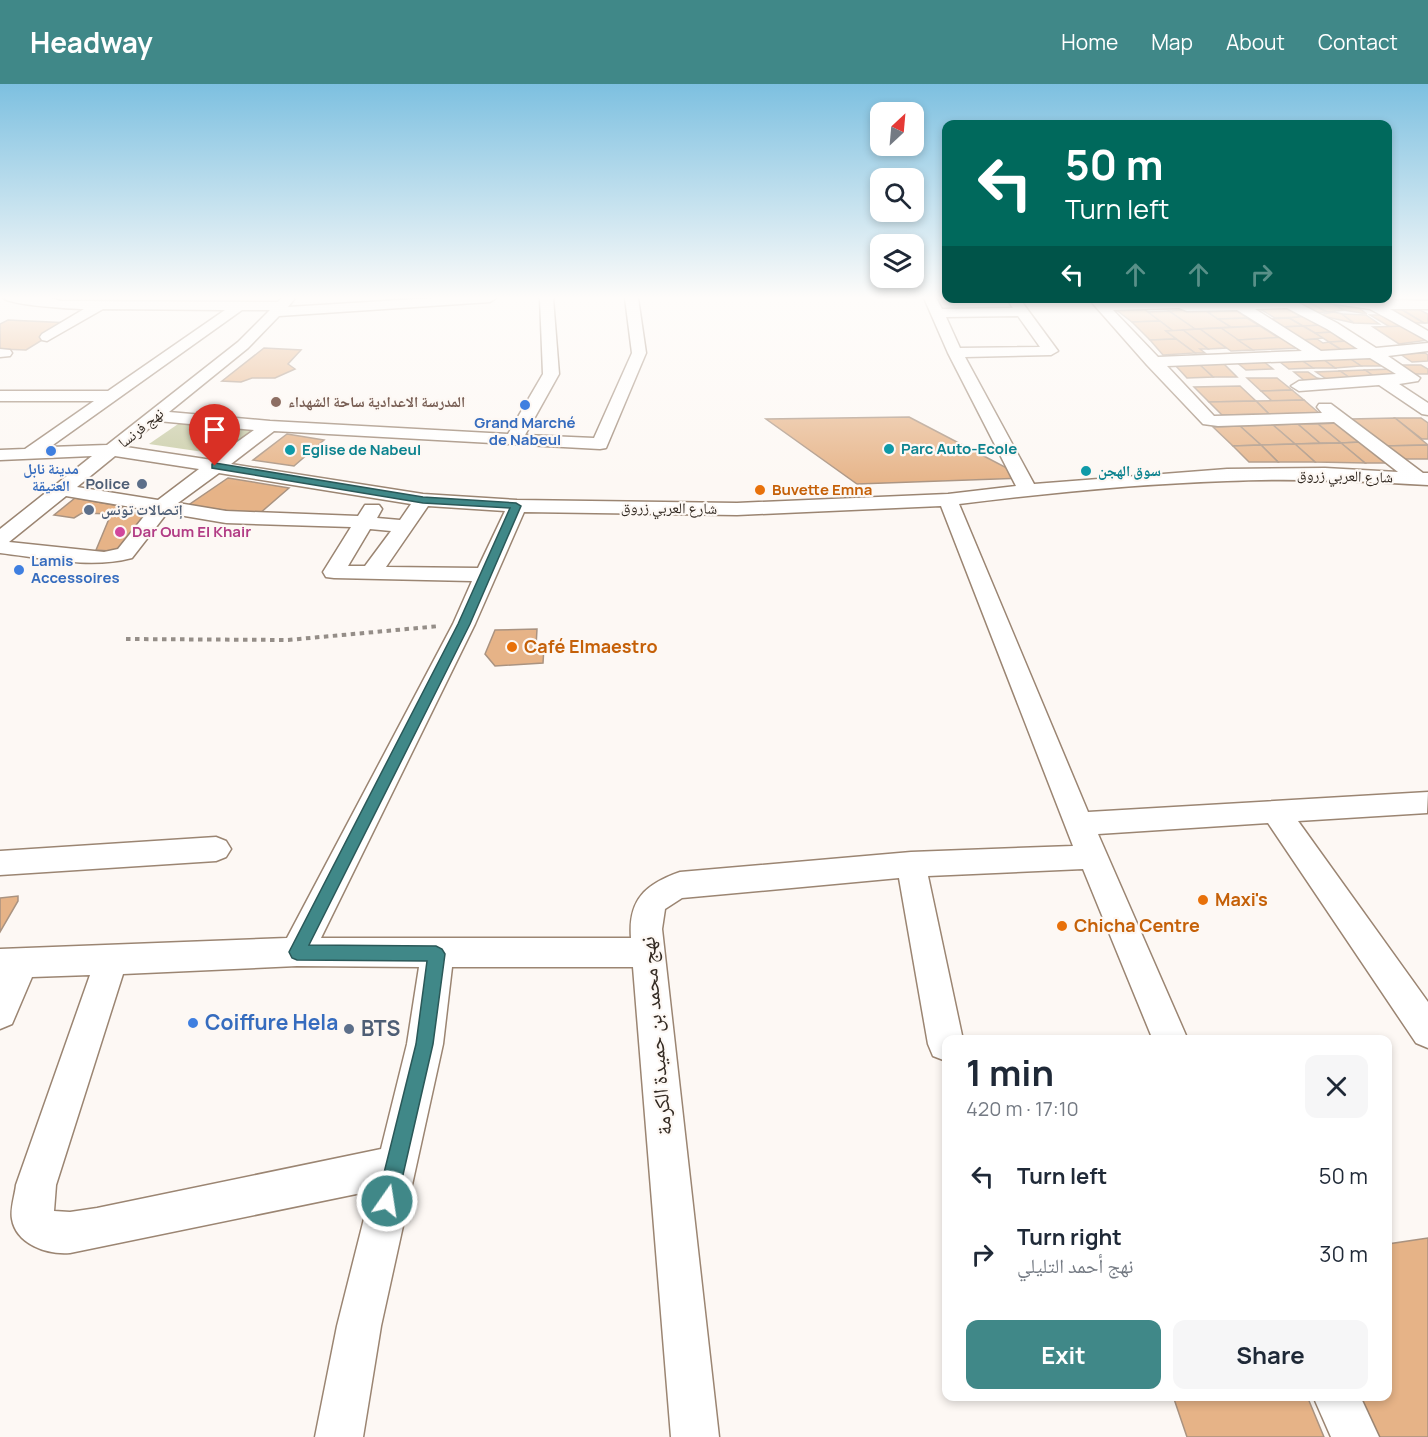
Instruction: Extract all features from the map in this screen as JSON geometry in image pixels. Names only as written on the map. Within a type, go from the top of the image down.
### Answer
[{"type":"street","points":[[0,473],[12,457],[113,395],[161,361]]},
{"type":"street","name":"نهج فرنسا","points":[[0,539],[223,361]]},
{"type":"street","points":[[514,439],[551,374],[550,361]]},
{"type":"street","points":[[155,416],[270,426],[597,445],[603,442],[636,361]]},
{"type":"street","points":[[959,361],[1028,490]]},
{"type":"street","points":[[1152,362],[1168,361]]},
{"type":"street","points":[[1270,361],[1339,417],[1420,473]]},
{"type":"street","points":[[1291,379],[1384,381],[1413,378],[1385,361]]},
{"type":"street","points":[[1152,362],[1207,418],[1213,421],[1339,417]]},
{"type":"street","points":[[1384,381],[1428,410]]},
{"type":"street","points":[[0,396],[137,394]]},
{"type":"street","points":[[158,395],[180,396]]},
{"type":"street","points":[[0,547],[104,558],[119,557],[128,551],[163,505],[270,426]]},
{"type":"street","name":"شارع العربي زروق","points":[[12,457],[113,450],[423,500],[516,506],[737,509],[948,500],[1028,490],[1227,475],[1420,473]]},
{"type":"street","points":[[63,490],[226,517],[405,526]]},
{"type":"street","points":[[382,493],[334,572],[486,575]]},
{"type":"street","points":[[371,573],[423,500]]},
{"type":"street","points":[[948,500],[1079,824],[1169,1035]]},
{"type":"street","points":[[297,952],[464,624],[516,506]]},
{"type":"street","points":[[1079,824],[1427,802]]},
{"type":"street","points":[[1276,812],[1428,1031]]},
{"type":"street","points":[[0,863],[216,849]]},
{"type":"street","name":"نهج محمد بن حميدة الكرمة","points":[[695,1437],[646,929],[648,910],[655,896],[680,885],[911,864],[1093,857]]},
{"type":"street","points":[[911,864],[944,1035]]},
{"type":"street","points":[[0,1013],[10,964],[297,952],[648,953]]},
{"type":"street","points":[[339,1437],[359,1326],[424,1044],[436,954]]},
{"type":"street","points":[[111,961],[36,1185],[32,1218],[40,1229],[54,1235],[97,1228],[395,1166]]},
{"type":"street","points":[[1337,1401],[1355,1437]]},
{"type":"path","points":[[126,639],[288,640],[464,624]]},
{"type":"green space","points":[[181,422],[255,430],[224,455],[149,444]]},
{"type":"building","points":[[247,361],[291,361],[288,364],[295,369],[275,378],[252,378],[241,382],[222,381]]},
{"type":"building","points":[[1235,361],[1263,361],[1273,369],[1246,370]]},
{"type":"building","points":[[1279,361],[1303,361],[1313,368],[1289,369]]},
{"type":"building","points":[[1303,361],[1326,361],[1335,368],[1313,368]]},
{"type":"building","points":[[1326,361],[1354,361],[1361,366],[1335,368]]},
{"type":"building","points":[[1354,361],[1381,361],[1388,366],[1361,366]]},
{"type":"building","points":[[1224,364],[1237,377],[1213,377],[1200,365]]},
{"type":"building","points":[[1175,365],[1200,365],[1213,377],[1187,378]]},
{"type":"building","points":[[1398,365],[1421,365],[1428,369],[1428,374],[1412,374]]},
{"type":"building","points":[[1393,369],[1406,377],[1378,379],[1365,370]]},
{"type":"building","points":[[1365,370],[1378,379],[1353,380],[1340,371]]},
{"type":"building","points":[[1340,371],[1353,380],[1328,380],[1316,372]]},
{"type":"building","points":[[1294,372],[1308,372],[1317,378],[1328,380],[1305,381]]},
{"type":"building","points":[[1247,378],[1277,378],[1292,390],[1261,391]]},
{"type":"building","points":[[1240,386],[1256,401],[1209,402],[1194,387]]},
{"type":"building","points":[[1292,390],[1304,400],[1272,401],[1261,391]]},
{"type":"building","points":[[1304,400],[1319,413],[1269,414],[1256,401]]},
{"type":"building","points":[[1256,401],[1269,414],[1222,415],[1209,402]]},
{"type":"building","name":"Parc Auto-Ecole","points":[[909,417],[1026,478],[857,484],[766,419]]},
{"type":"building","points":[[1395,418],[1421,418],[1428,423],[1428,439],[1422,439]]},
{"type":"building","points":[[1395,418],[1428,445],[1384,446],[1351,419]]},
{"type":"building","points":[[1338,423],[1361,442],[1341,443],[1318,424]]},
{"type":"building","points":[[1298,424],[1320,443],[1295,444],[1273,425]]},
{"type":"building","points":[[1298,424],[1318,424],[1341,443],[1320,443]]},
{"type":"building","points":[[1273,425],[1295,444],[1261,445],[1240,426]]},
{"type":"building","points":[[1240,426],[1261,445],[1233,446],[1213,427]]},
{"type":"building","name":"Eglise de Nabeul","points":[[287,434],[324,440],[294,466],[253,460]]},
{"type":"building","points":[[1361,442],[1386,463],[1365,463],[1341,443]]},
{"type":"building","points":[[1341,443],[1365,463],[1315,462],[1295,444]]},
{"type":"building","points":[[1295,444],[1315,462],[1278,462],[1261,445]]},
{"type":"building","points":[[1261,445],[1278,462],[1249,462],[1233,446]]},
{"type":"building","points":[[1428,445],[1428,459],[1400,459],[1384,446]]},
{"type":"building","points":[[228,478],[289,488],[259,514],[187,506]]},
{"type":"building","name":"إتصالات تونس","points":[[75,498],[125,507],[111,514],[82,513],[74,518],[54,515]]},
{"type":"building","name":"Dar Oum El Khair","points":[[148,512],[125,552],[96,550],[111,514]]},
{"type":"building","name":"Café Elmaestro","points":[[537,629],[536,647],[544,647],[543,663],[495,666],[485,654],[495,630]]},
{"type":"building","points":[[18,896],[18,901],[0,932],[0,898]]},
{"type":"building","points":[[1428,1238],[1428,1437],[1372,1437],[1354,1401],[1392,1401],[1392,1243]]},
{"type":"building","points":[[1175,1401],[1309,1401],[1324,1437],[1187,1437]]},
{"type":"place","name":"المدرسة الاعدادية ساحة الشهداء","points":[[276,402]]},
{"type":"place","name":"Grand Marché de Nabeul","points":[[525,405]]},
{"type":"place","name":"Parc Auto-Ecole","points":[[889,449]]},
{"type":"place","name":"Eglise de Nabeul","points":[[290,450]]},
{"type":"place","name":"مدينة نابل العتيقة","points":[[51,451]]},
{"type":"place","name":"سوق الهجن","points":[[1086,471]]},
{"type":"place","name":"Police","points":[[142,484]]},
{"type":"place","name":"Buvette Emna","points":[[760,490]]},
{"type":"place","name":"إتصالات تونس","points":[[89,510]]},
{"type":"place","name":"Dar Oum El Khair","points":[[120,532]]},
{"type":"place","name":"Lamis Accessoires","points":[[19,570]]},
{"type":"place","name":"Café Elmaestro","points":[[512,647]]},
{"type":"place","name":"Maxi's","points":[[1203,900]]},
{"type":"place","name":"Chicha Centre","points":[[1062,926]]},
{"type":"place","name":"Coiffure Hela","points":[[193,1023]]},
{"type":"place","name":"BTS","points":[[349,1029]]},
{"type":"route","points":[[215,466],[423,500],[516,506],[464,624],[297,952],[436,954],[424,1044],[387,1201]]}]
